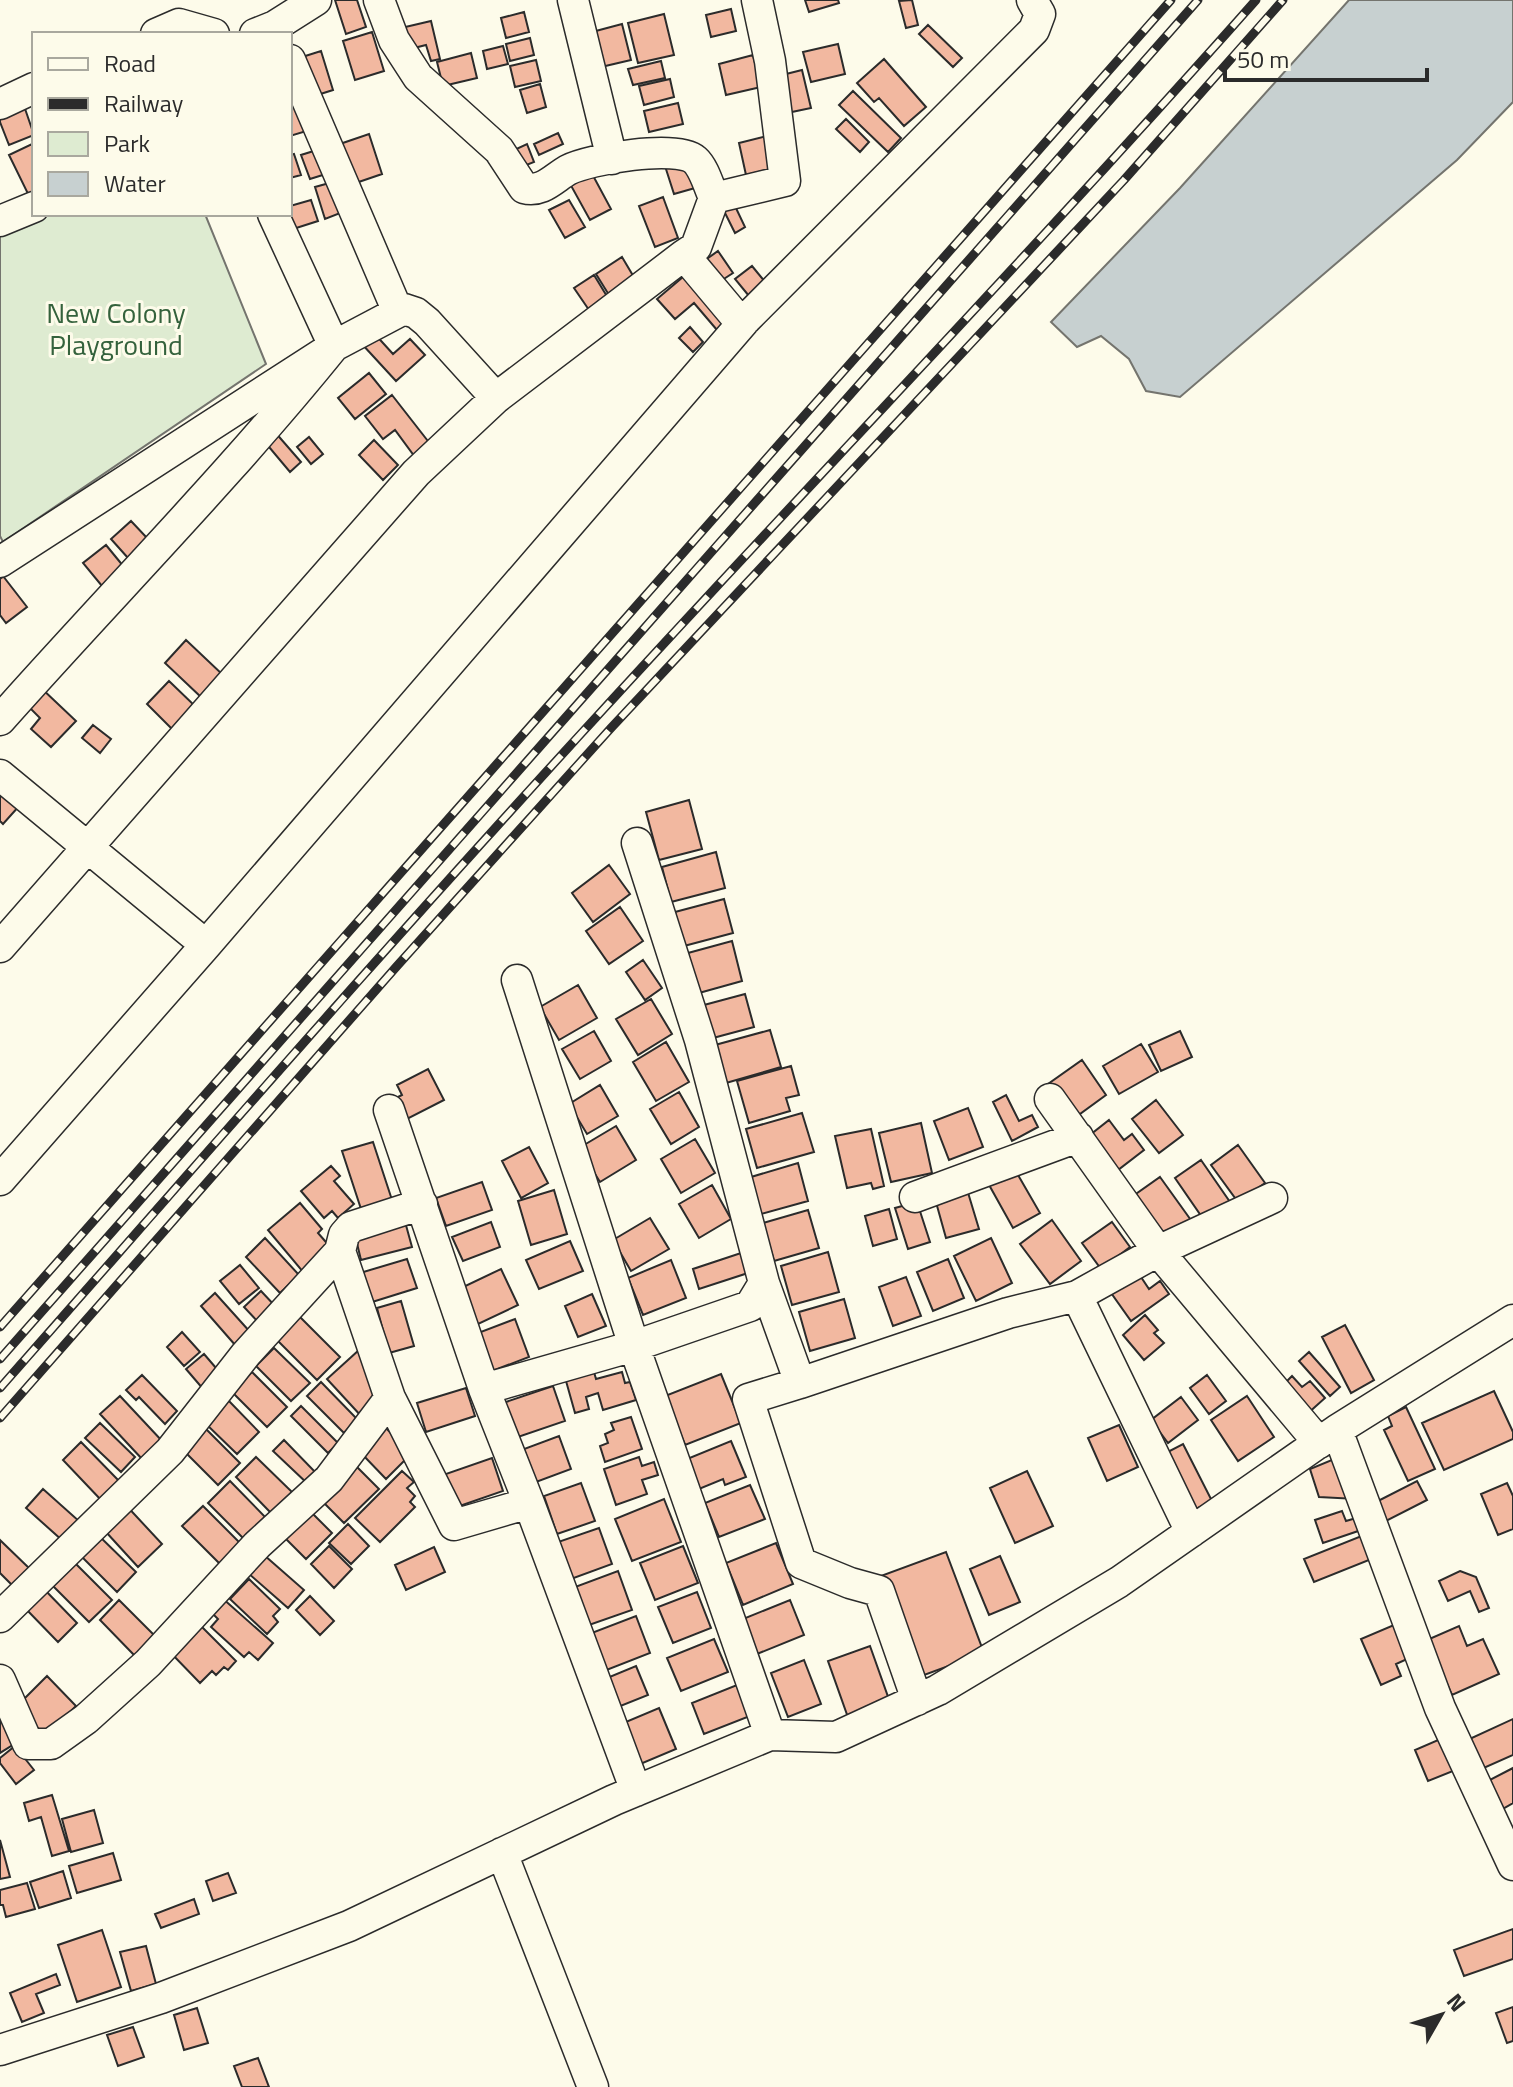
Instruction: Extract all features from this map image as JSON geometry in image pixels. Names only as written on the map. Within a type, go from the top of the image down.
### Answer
[{"type":"street","points":[[270,31],[316,0]]},
{"type":"street","points":[[0,947],[416,473],[496,398],[696,247],[714,198],[698,161],[673,152],[637,154],[572,168],[539,189],[524,188],[499,150],[418,77],[394,40],[379,0]]},
{"type":"street","points":[[573,0],[612,159]]},
{"type":"street","points":[[714,198],[785,181],[770,61],[757,0]]},
{"type":"street","points":[[0,1180],[746,319],[1020,47],[1034,30],[1040,14],[1032,0]]},
{"type":"street","points":[[172,23],[206,32]]},
{"type":"street","points":[[292,65],[398,312]]},
{"type":"street","points":[[0,104],[32,89]]},
{"type":"street","points":[[0,221],[32,208]]},
{"type":"street","points":[[274,216],[334,346]]},
{"type":"street","points":[[684,255],[736,317],[746,319]]},
{"type":"street","points":[[0,562],[334,346],[404,309],[416,313],[496,398]]},
{"type":"street","points":[[0,720],[273,423],[334,346]]},
{"type":"street","points":[[0,775],[206,945]]},
{"type":"street","points":[[637,843],[700,1040],[764,1283],[800,1383]]},
{"type":"street","points":[[517,980],[634,1346],[770,1735]]},
{"type":"street","points":[[1050,1099],[1158,1251],[1328,1437],[1440,1708],[1513,1865]]},
{"type":"street","points":[[389,1110],[484,1389],[636,1791]]},
{"type":"street","points":[[915,1197],[1078,1137]]},
{"type":"street","points":[[917,1700],[879,1591],[801,1563],[748,1399],[1008,1313],[1077,1296],[1158,1251],[1272,1198]]},
{"type":"street","points":[[0,1617],[170,1451],[246,1354],[340,1251],[344,1235],[351,1227],[422,1204]]},
{"type":"street","points":[[340,1251],[390,1398],[454,1525],[529,1503]]},
{"type":"street","points":[[484,1389],[634,1346],[750,1306],[764,1283]]},
{"type":"street","points":[[1077,1296],[1191,1532]]},
{"type":"street","points":[[0,2050],[161,1998],[349,1926],[636,1791],[770,1735],[836,1737],[938,1690],[1119,1582],[1328,1437],[1513,1320]]},
{"type":"street","points":[[0,1680],[28,1744],[51,1744],[86,1719],[148,1663],[257,1545],[329,1479],[390,1398]]},
{"type":"street","points":[[502,1853],[593,2087]]},
{"type":"green space","name":"New Colony Playground","points":[[32,215],[206,216],[266,364],[3,542],[0,536],[0,227]]},
{"type":"water","points":[[1349,0],[1513,0],[1513,102],[1457,160],[1180,397],[1146,391],[1129,359],[1101,336],[1077,347],[1051,322],[1180,188]]},
{"type":"building","points":[[335,0],[357,0],[366,27],[346,34]]},
{"type":"building","points":[[805,0],[838,0],[839,3],[809,12]]},
{"type":"building","points":[[912,0],[918,25],[906,28],[899,1]]},
{"type":"building","points":[[731,9],[736,31],[711,37],[706,15]]},
{"type":"building","points":[[524,12],[529,32],[506,38],[501,18]]},
{"type":"building","points":[[664,14],[674,55],[638,63],[628,23]]},
{"type":"building","points":[[431,21],[440,59],[431,61],[426,45],[406,50],[401,28]]},
{"type":"building","points":[[622,24],[631,60],[601,67],[592,32]]},
{"type":"building","points":[[928,25],[962,58],[953,67],[919,34]]},
{"type":"building","points":[[372,32],[384,71],[355,80],[343,41]]},
{"type":"building","points":[[530,38],[534,55],[510,61],[506,44]]},
{"type":"building","points":[[838,44],[845,74],[811,82],[803,52]]},
{"type":"building","points":[[503,46],[508,64],[487,69],[483,51]]},
{"type":"building","points":[[321,51],[333,90],[311,97],[299,58]]},
{"type":"building","points":[[471,53],[477,78],[443,86],[437,62]]},
{"type":"building","points":[[753,55],[761,87],[726,95],[719,64]]},
{"type":"building","points":[[884,59],[926,107],[904,126],[879,98],[874,102],[857,83]]},
{"type":"building","points":[[536,60],[541,81],[515,87],[510,66]]},
{"type":"building","points":[[661,61],[665,78],[633,85],[628,69]]},
{"type":"building","points":[[802,70],[811,108],[787,113],[778,76]]},
{"type":"building","points":[[670,79],[674,97],[644,105],[639,86]]},
{"type":"building","points":[[540,84],[546,107],[527,113],[520,90]]},
{"type":"building","points":[[853,91],[901,138],[888,152],[839,105]]},
{"type":"building","points":[[292,98],[310,130],[292,135]]},
{"type":"building","points":[[22,100],[32,136],[9,145],[0,122],[0,108]]},
{"type":"building","points":[[678,103],[683,124],[649,132],[644,111]]},
{"type":"building","points":[[846,119],[869,142],[860,152],[836,129]]},
{"type":"building","points":[[558,133],[563,144],[539,155],[534,144]]},
{"type":"building","points":[[369,134],[382,174],[350,185],[337,145]]},
{"type":"building","points":[[767,136],[774,168],[746,175],[739,143]]},
{"type":"building","points":[[32,144],[32,202],[9,155]]},
{"type":"building","points":[[527,144],[534,162],[519,168],[512,151]]},
{"type":"building","points":[[320,149],[329,173],[310,179],[301,155]]},
{"type":"building","points":[[292,154],[301,175],[292,177]]},
{"type":"building","points":[[686,160],[695,188],[674,194],[665,166]]},
{"type":"building","points":[[590,170],[611,209],[590,220],[569,182]]},
{"type":"building","points":[[333,182],[343,212],[325,219],[315,187]]},
{"type":"building","points":[[663,197],[678,238],[655,247],[639,206]]},
{"type":"building","points":[[311,200],[318,221],[290,230],[286,216],[292,216],[292,205]]},
{"type":"building","points":[[569,200],[585,227],[565,238],[549,210]]},
{"type":"building","points":[[735,206],[745,227],[735,233],[724,211]]},
{"type":"building","points":[[718,251],[733,273],[716,284],[701,263]]},
{"type":"building","points":[[622,257],[635,279],[609,295],[596,274]]},
{"type":"building","points":[[752,266],[766,283],[749,296],[735,279]]},
{"type":"building","points":[[690,271],[731,318],[717,330],[694,303],[675,319],[657,299]]},
{"type":"building","points":[[594,275],[608,298],[589,310],[574,288]]},
{"type":"building","points":[[690,327],[703,342],[693,352],[679,338]]},
{"type":"building","points":[[373,332],[393,354],[410,339],[425,355],[396,381],[361,343]]},
{"type":"building","points":[[369,373],[386,394],[355,419],[338,398]]},
{"type":"building","points":[[392,395],[431,445],[415,457],[395,430],[383,439],[365,416]]},
{"type":"building","points":[[274,431],[301,462],[290,472],[264,441]]},
{"type":"building","points":[[309,437],[323,454],[311,464],[297,447]]},
{"type":"building","points":[[374,440],[398,465],[383,480],[359,455]]},
{"type":"building","points":[[131,521],[148,539],[128,558],[111,539]]},
{"type":"building","points":[[106,545],[124,567],[102,586],[83,563]]},
{"type":"building","points":[[3,576],[27,607],[6,623],[0,615],[0,579]]},
{"type":"building","points":[[186,640],[223,675],[202,698],[165,663]]},
{"type":"building","points":[[169,681],[196,707],[174,731],[147,704]]},
{"type":"building","points":[[39,686],[76,721],[51,747],[31,729],[40,718],[24,702]]},
{"type":"building","points":[[93,725],[111,739],[100,753],[82,738]]},
{"type":"building","points":[[0,786],[20,805],[3,824],[0,821]]},
{"type":"building","points":[[689,800],[702,849],[659,860],[646,812]]},
{"type":"building","points":[[716,852],[725,888],[671,902],[662,867]]},
{"type":"building","points":[[609,865],[630,894],[593,922],[572,893]]},
{"type":"building","points":[[724,899],[733,933],[684,946],[675,912]]},
{"type":"building","points":[[620,907],[643,941],[609,964],[586,931]]},
{"type":"building","points":[[732,941],[742,981],[699,993],[688,953]]},
{"type":"building","points":[[643,960],[662,988],[645,1000],[626,972]]},
{"type":"building","points":[[578,985],[597,1018],[559,1040],[540,1007]]},
{"type":"building","points":[[745,994],[754,1027],[713,1038],[704,1005]]},
{"type":"building","points":[[651,999],[672,1034],[638,1055],[616,1019]]},
{"type":"building","points":[[770,1030],[781,1067],[726,1083],[715,1045]]},
{"type":"building","points":[[594,1031],[611,1061],[580,1079],[562,1049]]},
{"type":"building","points":[[1180,1031],[1192,1057],[1161,1071],[1149,1045]]},
{"type":"building","points":[[666,1042],[689,1082],[656,1101],[633,1062]]},
{"type":"building","points":[[1141,1044],[1158,1072],[1119,1094],[1103,1066]]},
{"type":"building","points":[[1082,1060],[1106,1095],[1073,1119],[1048,1084]]},
{"type":"building","points":[[791,1066],[799,1095],[786,1098],[790,1111],[749,1123],[737,1081]]},
{"type":"building","points":[[428,1069],[444,1100],[405,1120],[394,1099],[402,1095],[397,1085]]},
{"type":"building","points":[[600,1085],[618,1116],[587,1134],[569,1104]]},
{"type":"building","points":[[679,1092],[699,1127],[671,1144],[650,1109]]},
{"type":"building","points":[[1006,1095],[1019,1121],[1032,1115],[1038,1127],[1012,1141],[993,1102]]},
{"type":"building","points":[[1156,1100],[1183,1135],[1159,1153],[1132,1119]]},
{"type":"building","points":[[968,1108],[983,1147],[949,1160],[934,1121]]},
{"type":"building","points":[[802,1113],[814,1152],[757,1168],[746,1129]]},
{"type":"building","points":[[1109,1120],[1124,1140],[1132,1134],[1144,1150],[1118,1170],[1090,1135]]},
{"type":"building","points":[[921,1123],[932,1173],[891,1182],[879,1133]]},
{"type":"building","points":[[616,1126],[636,1160],[600,1182],[579,1148]]},
{"type":"building","points":[[871,1129],[884,1186],[873,1189],[871,1183],[847,1188],[835,1136]]},
{"type":"building","points":[[695,1139],[715,1173],[681,1193],[661,1159]]},
{"type":"building","points":[[373,1142],[393,1203],[362,1212],[342,1151]]},
{"type":"building","points":[[1238,1145],[1265,1183],[1238,1202],[1211,1165]]},
{"type":"building","points":[[529,1147],[548,1183],[521,1198],[502,1161]]},
{"type":"building","points":[[1201,1160],[1230,1202],[1204,1220],[1175,1178]]},
{"type":"building","points":[[798,1163],[808,1201],[761,1214],[751,1177]]},
{"type":"building","points":[[331,1166],[340,1176],[334,1181],[354,1204],[338,1218],[332,1211],[324,1218],[301,1191]]},
{"type":"building","points":[[1014,1168],[1040,1213],[1013,1228],[988,1183]]},
{"type":"building","points":[[1160,1177],[1193,1223],[1166,1242],[1133,1196]]},
{"type":"building","points":[[482,1182],[492,1210],[446,1226],[436,1198]]},
{"type":"building","points":[[712,1185],[731,1219],[699,1238],[679,1204]]},
{"type":"building","points":[[966,1186],[979,1229],[946,1238],[934,1195]]},
{"type":"building","points":[[554,1190],[567,1234],[531,1245],[518,1201]]},
{"type":"building","points":[[917,1202],[930,1242],[908,1249],[895,1208]]},
{"type":"building","points":[[300,1203],[322,1229],[318,1233],[332,1249],[304,1273],[268,1230]]},
{"type":"building","points":[[889,1209],[897,1239],[873,1246],[865,1216]]},
{"type":"building","points":[[808,1210],[819,1248],[774,1261],[763,1223]]},
{"type":"building","points":[[404,1218],[412,1247],[361,1260],[354,1231]]},
{"type":"building","points":[[650,1218],[669,1249],[631,1271],[613,1240]]},
{"type":"building","points":[[1052,1220],[1081,1261],[1050,1284],[1020,1244]]},
{"type":"building","points":[[491,1222],[500,1247],[463,1261],[452,1237]]},
{"type":"building","points":[[1112,1222],[1130,1247],[1101,1269],[1082,1243]]},
{"type":"building","points":[[265,1238],[299,1275],[280,1293],[246,1257]]},
{"type":"building","points":[[991,1238],[1012,1283],[976,1301],[954,1256]]},
{"type":"building","points":[[570,1241],[583,1271],[539,1289],[526,1260]]},
{"type":"building","points":[[744,1252],[751,1272],[699,1289],[693,1269]]},
{"type":"building","points":[[828,1252],[839,1292],[792,1305],[781,1266]]},
{"type":"building","points":[[407,1259],[417,1288],[369,1303],[360,1273]]},
{"type":"building","points":[[948,1259],[964,1298],[933,1311],[917,1272]]},
{"type":"building","points":[[671,1260],[686,1298],[643,1315],[628,1278]]},
{"type":"building","points":[[240,1265],[259,1288],[239,1304],[220,1281]]},
{"type":"building","points":[[501,1269],[518,1305],[476,1325],[459,1289]]},
{"type":"building","points":[[1137,1271],[1149,1289],[1160,1281],[1169,1294],[1131,1321],[1109,1290]]},
{"type":"building","points":[[906,1277],[921,1316],[893,1326],[879,1287]]},
{"type":"building","points":[[261,1291],[276,1307],[259,1323],[244,1307]]},
{"type":"building","points":[[215,1293],[251,1333],[236,1346],[201,1306]]},
{"type":"building","points":[[592,1294],[606,1326],[578,1337],[565,1306]]},
{"type":"building","points":[[844,1299],[855,1338],[810,1351],[799,1312]]},
{"type":"building","points":[[401,1301],[414,1346],[389,1353],[377,1308]]},
{"type":"building","points":[[296,1313],[340,1357],[317,1380],[273,1336]]},
{"type":"building","points":[[1145,1315],[1158,1330],[1154,1333],[1164,1343],[1144,1360],[1123,1335]]},
{"type":"building","points":[[515,1319],[529,1357],[492,1371],[478,1333]]},
{"type":"building","points":[[1345,1325],[1374,1380],[1351,1393],[1322,1337]]},
{"type":"building","points":[[182,1332],[200,1352],[184,1366],[167,1347]]},
{"type":"building","points":[[274,1348],[310,1383],[291,1401],[256,1366]]},
{"type":"building","points":[[359,1350],[378,1394],[363,1418],[327,1379]]},
{"type":"building","points":[[1309,1352],[1340,1387],[1330,1396],[1299,1361]]},
{"type":"building","points":[[204,1354],[222,1375],[204,1390],[186,1369]]},
{"type":"building","points":[[252,1372],[287,1407],[267,1427],[232,1392]]},
{"type":"building","points":[[594,1372],[596,1379],[622,1372],[625,1383],[630,1382],[636,1400],[603,1410],[598,1393],[586,1397],[589,1409],[575,1413],[566,1381]]},
{"type":"building","points":[[721,1374],[741,1423],[685,1445],[665,1396]]},
{"type":"building","points":[[142,1375],[177,1411],[165,1424],[139,1397],[136,1400],[126,1390]]},
{"type":"building","points":[[1207,1375],[1226,1401],[1209,1414],[1190,1388]]},
{"type":"building","points":[[1292,1376],[1302,1387],[1310,1381],[1325,1398],[1306,1415],[1282,1386]]},
{"type":"building","points":[[321,1382],[357,1419],[344,1433],[307,1396]]},
{"type":"building","points":[[553,1386],[565,1421],[515,1438],[503,1403]]},
{"type":"building","points":[[466,1388],[475,1416],[426,1432],[417,1403]]},
{"type":"building","points":[[1494,1391],[1513,1432],[1513,1439],[1444,1470],[1422,1423]]},
{"type":"building","points":[[120,1396],[163,1442],[143,1460],[100,1414]]},
{"type":"building","points":[[1247,1396],[1274,1437],[1238,1461],[1211,1420]]},
{"type":"building","points":[[1181,1397],[1198,1420],[1168,1443],[1151,1420]]},
{"type":"building","points":[[228,1400],[259,1432],[237,1454],[205,1423]]},
{"type":"building","points":[[301,1406],[338,1443],[328,1453],[291,1416]]},
{"type":"building","points":[[1406,1407],[1435,1469],[1408,1481],[1384,1430],[1392,1426],[1388,1416]]},
{"type":"building","points":[[631,1417],[642,1449],[605,1462],[600,1446],[608,1443],[605,1434],[614,1430],[611,1423]]},
{"type":"building","points":[[100,1423],[135,1457],[121,1472],[85,1438]]},
{"type":"building","points":[[1119,1425],[1138,1467],[1107,1481],[1088,1438]]},
{"type":"building","points":[[204,1427],[240,1463],[218,1485],[182,1449]]},
{"type":"building","points":[[386,1428],[411,1454],[386,1479],[361,1453]]},
{"type":"building","points":[[559,1436],[571,1469],[536,1482],[524,1449]]},
{"type":"building","points":[[284,1440],[318,1475],[309,1485],[273,1451]]},
{"type":"building","points":[[731,1441],[746,1477],[725,1485],[723,1479],[699,1489],[687,1459]]},
{"type":"building","points":[[81,1442],[121,1483],[102,1501],[63,1460]]},
{"type":"building","points":[[1183,1444],[1212,1501],[1190,1512],[1160,1456]]},
{"type":"building","points":[[256,1457],[292,1492],[271,1513],[236,1477]]},
{"type":"building","points":[[639,1457],[642,1466],[654,1462],[658,1475],[642,1480],[647,1494],[616,1505],[604,1469]]},
{"type":"building","points":[[1339,1457],[1356,1499],[1319,1497],[1310,1469]]},
{"type":"building","points":[[492,1458],[503,1491],[451,1509],[440,1476]]},
{"type":"building","points":[[354,1464],[379,1489],[344,1523],[320,1499]]},
{"type":"building","points":[[402,1471],[414,1482],[407,1488],[415,1496],[410,1502],[415,1507],[380,1542],[355,1518]]},
{"type":"building","points":[[1027,1471],[1053,1526],[1015,1543],[990,1488]]},
{"type":"building","points":[[230,1481],[268,1520],[247,1542],[208,1503]]},
{"type":"building","points":[[1417,1481],[1427,1500],[1386,1521],[1376,1502]]},
{"type":"building","points":[[581,1483],[595,1521],[557,1534],[544,1496]]},
{"type":"building","points":[[1507,1483],[1513,1496],[1513,1529],[1498,1535],[1481,1494]]},
{"type":"building","points":[[750,1485],[765,1519],[719,1537],[705,1503]]},
{"type":"building","points":[[43,1489],[80,1522],[63,1541],[26,1508]]},
{"type":"building","points":[[664,1499],[681,1542],[632,1561],[615,1519]]},
{"type":"building","points":[[123,1502],[162,1544],[138,1567],[106,1532]]},
{"type":"building","points":[[203,1506],[240,1543],[220,1564],[182,1526]]},
{"type":"building","points":[[1342,1511],[1346,1521],[1363,1516],[1367,1528],[1323,1543],[1315,1520]]},
{"type":"building","points":[[311,1512],[332,1533],[306,1559],[285,1538]]},
{"type":"building","points":[[348,1524],[369,1546],[351,1564],[329,1543]]},
{"type":"building","points":[[599,1528],[612,1564],[571,1579],[558,1542]]},
{"type":"building","points":[[95,1532],[136,1572],[117,1592],[76,1551]]},
{"type":"building","points":[[1369,1533],[1379,1556],[1314,1582],[1304,1559]]},
{"type":"building","points":[[0,1540],[30,1569],[13,1586],[0,1573]]},
{"type":"building","points":[[776,1543],[793,1584],[743,1605],[726,1563]]},
{"type":"building","points":[[329,1546],[352,1569],[334,1588],[311,1564]]},
{"type":"building","points":[[683,1546],[698,1583],[655,1600],[640,1563]]},
{"type":"building","points":[[434,1547],[445,1572],[406,1590],[395,1565]]},
{"type":"building","points":[[946,1552],[984,1653],[916,1678],[878,1577]]},
{"type":"building","points":[[264,1555],[304,1590],[288,1608],[248,1573]]},
{"type":"building","points":[[1000,1556],[1020,1602],[989,1615],[970,1569]]},
{"type":"building","points":[[73,1561],[112,1600],[89,1622],[50,1583]]},
{"type":"building","points":[[618,1571],[632,1610],[589,1625],[575,1587]]},
{"type":"building","points":[[1460,1571],[1476,1577],[1489,1608],[1479,1612],[1470,1591],[1448,1601],[1439,1581]]},
{"type":"building","points":[[249,1579],[280,1609],[273,1616],[278,1622],[267,1634],[230,1599]]},
{"type":"building","points":[[43,1588],[77,1623],[58,1642],[24,1607]]},
{"type":"building","points":[[697,1592],[711,1628],[673,1643],[658,1607]]},
{"type":"building","points":[[310,1596],[334,1621],[320,1635],[296,1610]]},
{"type":"building","points":[[221,1597],[273,1643],[258,1660],[249,1652],[244,1657],[211,1627],[218,1619],[209,1610]]},
{"type":"building","points":[[119,1600],[155,1636],[135,1656],[100,1620]]},
{"type":"building","points":[[790,1600],[804,1635],[752,1656],[738,1621]]},
{"type":"building","points":[[636,1616],[650,1653],[604,1671],[589,1634]]},
{"type":"building","points":[[196,1621],[236,1661],[228,1670],[224,1667],[216,1675],[212,1671],[200,1683],[168,1650]]},
{"type":"building","points":[[1401,1622],[1416,1655],[1396,1664],[1401,1676],[1381,1685],[1361,1639]]},
{"type":"building","points":[[1459,1626],[1467,1646],[1483,1639],[1499,1674],[1452,1695],[1427,1640]]},
{"type":"building","points":[[714,1639],[728,1672],[681,1691],[667,1658]]},
{"type":"building","points":[[870,1646],[892,1708],[850,1723],[828,1661]]},
{"type":"building","points":[[804,1660],[821,1704],[788,1717],[771,1673]]},
{"type":"building","points":[[636,1666],[648,1695],[618,1707],[607,1678]]},
{"type":"building","points":[[47,1676],[76,1706],[46,1736],[16,1707]]},
{"type":"building","points":[[737,1685],[750,1716],[704,1734],[692,1703]]},
{"type":"building","points":[[659,1708],[676,1749],[638,1765],[621,1724]]},
{"type":"building","points":[[0,1712],[19,1741],[0,1753]]},
{"type":"building","points":[[1513,1719],[1513,1755],[1477,1771],[1463,1742]]},
{"type":"building","points":[[1445,1737],[1458,1769],[1428,1781],[1415,1750]]},
{"type":"building","points":[[15,1746],[34,1770],[16,1784],[0,1763],[0,1758]]},
{"type":"building","points":[[1513,1768],[1513,1803],[1499,1811],[1484,1783]]},
{"type":"building","points":[[52,1795],[69,1851],[52,1856],[41,1817],[29,1821],[24,1803]]},
{"type":"building","points":[[94,1810],[103,1843],[71,1852],[62,1819]]},
{"type":"building","points":[[0,1840],[10,1877],[0,1879]]},
{"type":"building","points":[[113,1853],[121,1880],[77,1893],[69,1866]]},
{"type":"building","points":[[63,1871],[71,1898],[39,1908],[30,1882]]},
{"type":"building","points":[[228,1873],[236,1893],[213,1901],[206,1881]]},
{"type":"building","points":[[27,1883],[35,1909],[6,1917],[3,1905],[0,1905],[0,1890]]},
{"type":"building","points":[[194,1899],[199,1914],[161,1928],[155,1914]]},
{"type":"building","points":[[1513,1929],[1513,1959],[1464,1976],[1454,1950]]},
{"type":"building","points":[[102,1930],[121,1987],[77,2002],[58,1945]]},
{"type":"building","points":[[146,1946],[156,1984],[131,1991],[120,1952]]},
{"type":"building","points":[[56,1974],[60,1985],[36,1994],[44,2013],[22,2022],[10,1993]]},
{"type":"building","points":[[1513,2007],[1513,2041],[1507,2043],[1496,2013]]},
{"type":"building","points":[[197,2008],[208,2043],[184,2050],[174,2015]]},
{"type":"building","points":[[133,2027],[144,2057],[118,2066],[107,2035]]},
{"type":"building","points":[[258,2058],[269,2087],[242,2087],[234,2066]]},
{"type":"railway","points":[[0,1327],[1171,0]]},
{"type":"railway","points":[[0,1359],[1198,0]]},
{"type":"railway","points":[[0,1388],[524,796],[1094,180],[1256,0]]},
{"type":"railway","points":[[0,1418],[397,966],[611,728],[1124,180],[1283,0]]}]
